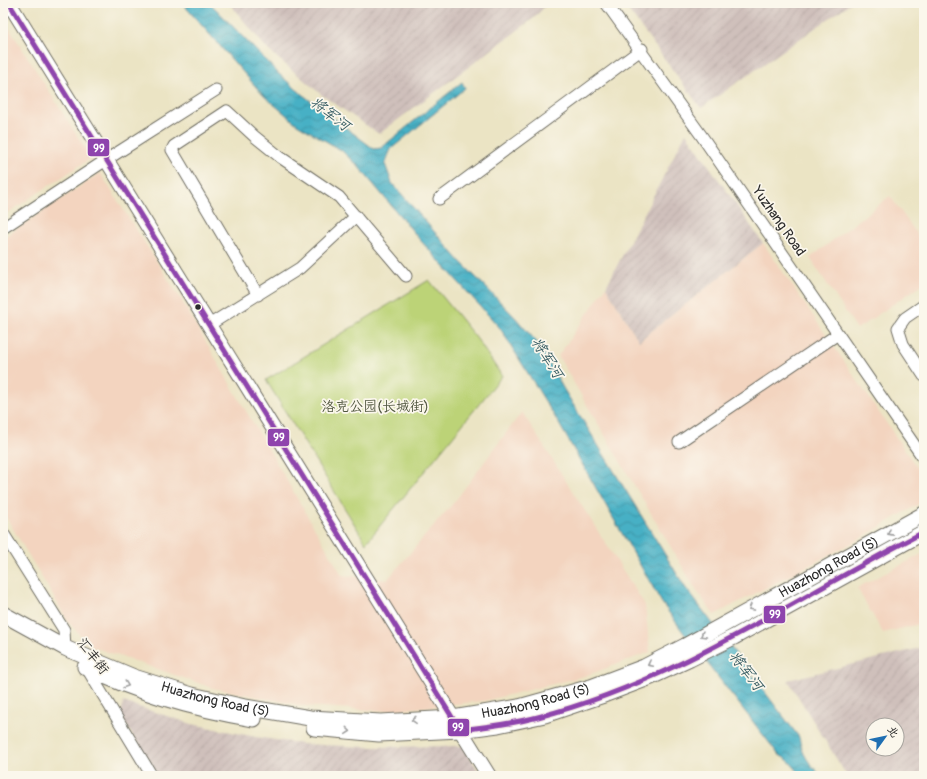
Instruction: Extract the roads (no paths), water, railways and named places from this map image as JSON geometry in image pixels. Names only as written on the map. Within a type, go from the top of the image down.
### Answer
[{"type":"main road","name":"Huazhong Road (S)","points":[[3,614],[65,648],[134,677],[192,695],[245,707],[310,718],[381,722],[498,725],[546,715],[651,678],[687,653],[721,625],[924,514]]},
{"type":"main road","name":"Huazhong Road (S)","points":[[687,653],[734,637],[924,532]]},
{"type":"main road","name":"Huazhong Road (S)","points":[[3,624],[113,681],[171,701],[230,715],[300,727],[379,734],[456,724]]},
{"type":"street","points":[[9,3],[488,776]]},
{"type":"street","name":"Yuzhang Road","points":[[606,3],[701,135],[924,459]]},
{"type":"street","points":[[439,199],[641,50]]},
{"type":"street","points":[[3,228],[216,90]]},
{"type":"street","points":[[258,295],[172,150],[174,146],[227,111],[280,157],[339,197],[406,276]]},
{"type":"street","points":[[209,325],[300,268],[356,216]]},
{"type":"street","points":[[924,305],[905,318],[898,328],[903,344],[924,376]]},
{"type":"street","points":[[679,442],[838,334]]},
{"type":"street","name":"汇丰街","points":[[3,533],[64,630],[65,648],[88,668],[152,776]]},
{"type":"water","name":"将军河","points":[[182,3],[210,3],[279,74],[303,95],[374,149],[381,148],[462,82],[465,88],[391,149],[385,164],[392,183],[459,260],[514,316],[540,346],[563,388],[685,587],[799,737],[802,749],[807,758],[821,776],[802,776],[789,761],[778,754],[662,603],[558,422],[500,328],[421,241],[358,166],[341,150],[297,124],[264,96]]},
{"type":"park label","name":"洛克公园(长城街)","points":[[375,406]]}]
